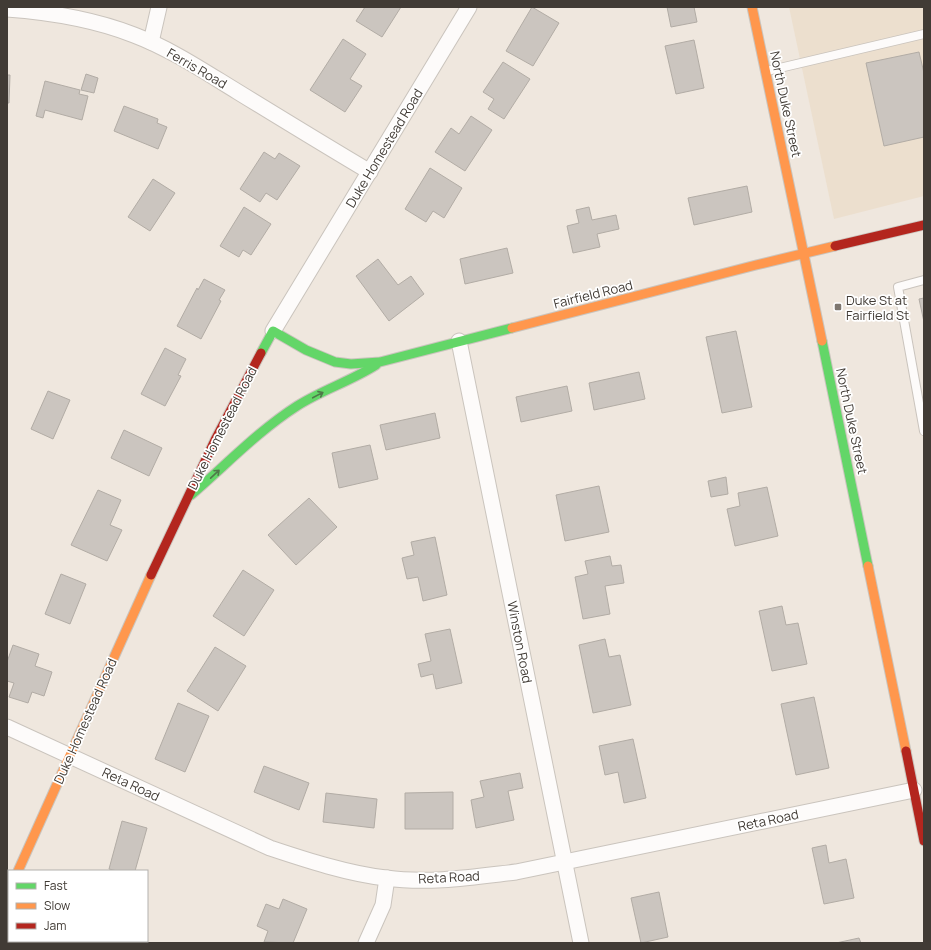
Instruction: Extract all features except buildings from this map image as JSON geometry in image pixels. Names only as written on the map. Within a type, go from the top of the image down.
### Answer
[{"type":"main road","name":"North Duke Street","points":[[752,7],[804,253],[924,841]]},
{"type":"main road","name":"Fairfield Road","points":[[273,331],[306,350],[335,362],[351,364],[380,362],[804,253],[924,225]]},
{"type":"main road","name":"Duke Homestead Road","points":[[18,870],[214,440],[240,388],[273,331]]},
{"type":"main road","points":[[186,500],[258,436],[298,406],[340,383],[363,374],[380,362]]},
{"type":"street","points":[[151,42],[159,7]]},
{"type":"street","name":"Duke Homestead Road","points":[[273,331],[468,7]]},
{"type":"street","name":"Ferris Road","points":[[7,9],[34,11],[94,23],[133,34],[151,42],[196,66],[370,172]]},
{"type":"street","name":"Winston Road","points":[[459,341],[581,943]]},
{"type":"street","name":"Reta Road","points":[[7,727],[270,848],[324,864],[367,875],[387,878],[417,880],[453,879],[516,872],[914,790]]},
{"type":"street","points":[[366,943],[383,904],[387,878]]},
{"type":"lane","points":[[765,71],[924,34]]},
{"type":"lane","points":[[924,280],[898,287],[924,431]]},
{"type":"shaded area","points":[[789,7],[924,7],[924,196],[834,219]]},
{"type":"traffic: fast","points":[[261,353],[273,331],[306,350],[335,362],[351,364],[380,362],[512,328]]},
{"type":"traffic: fast","points":[[822,341],[868,566]]},
{"type":"traffic: fast","points":[[191,495],[269,426],[297,406],[376,365]]},
{"type":"traffic: slow","points":[[752,7],[822,341]]},
{"type":"traffic: slow","points":[[512,328],[835,246]]},
{"type":"traffic: slow","points":[[868,566],[906,751]]},
{"type":"traffic: slow","points":[[18,870],[151,575]]},
{"type":"traffic: jam","points":[[835,246],[924,225]]},
{"type":"traffic: jam","points":[[151,575],[216,438],[261,353]]},
{"type":"traffic: jam","points":[[906,751],[924,841]]},
{"type":"place","name":"Duke St at Fairfield St","points":[[838,307]]}]
